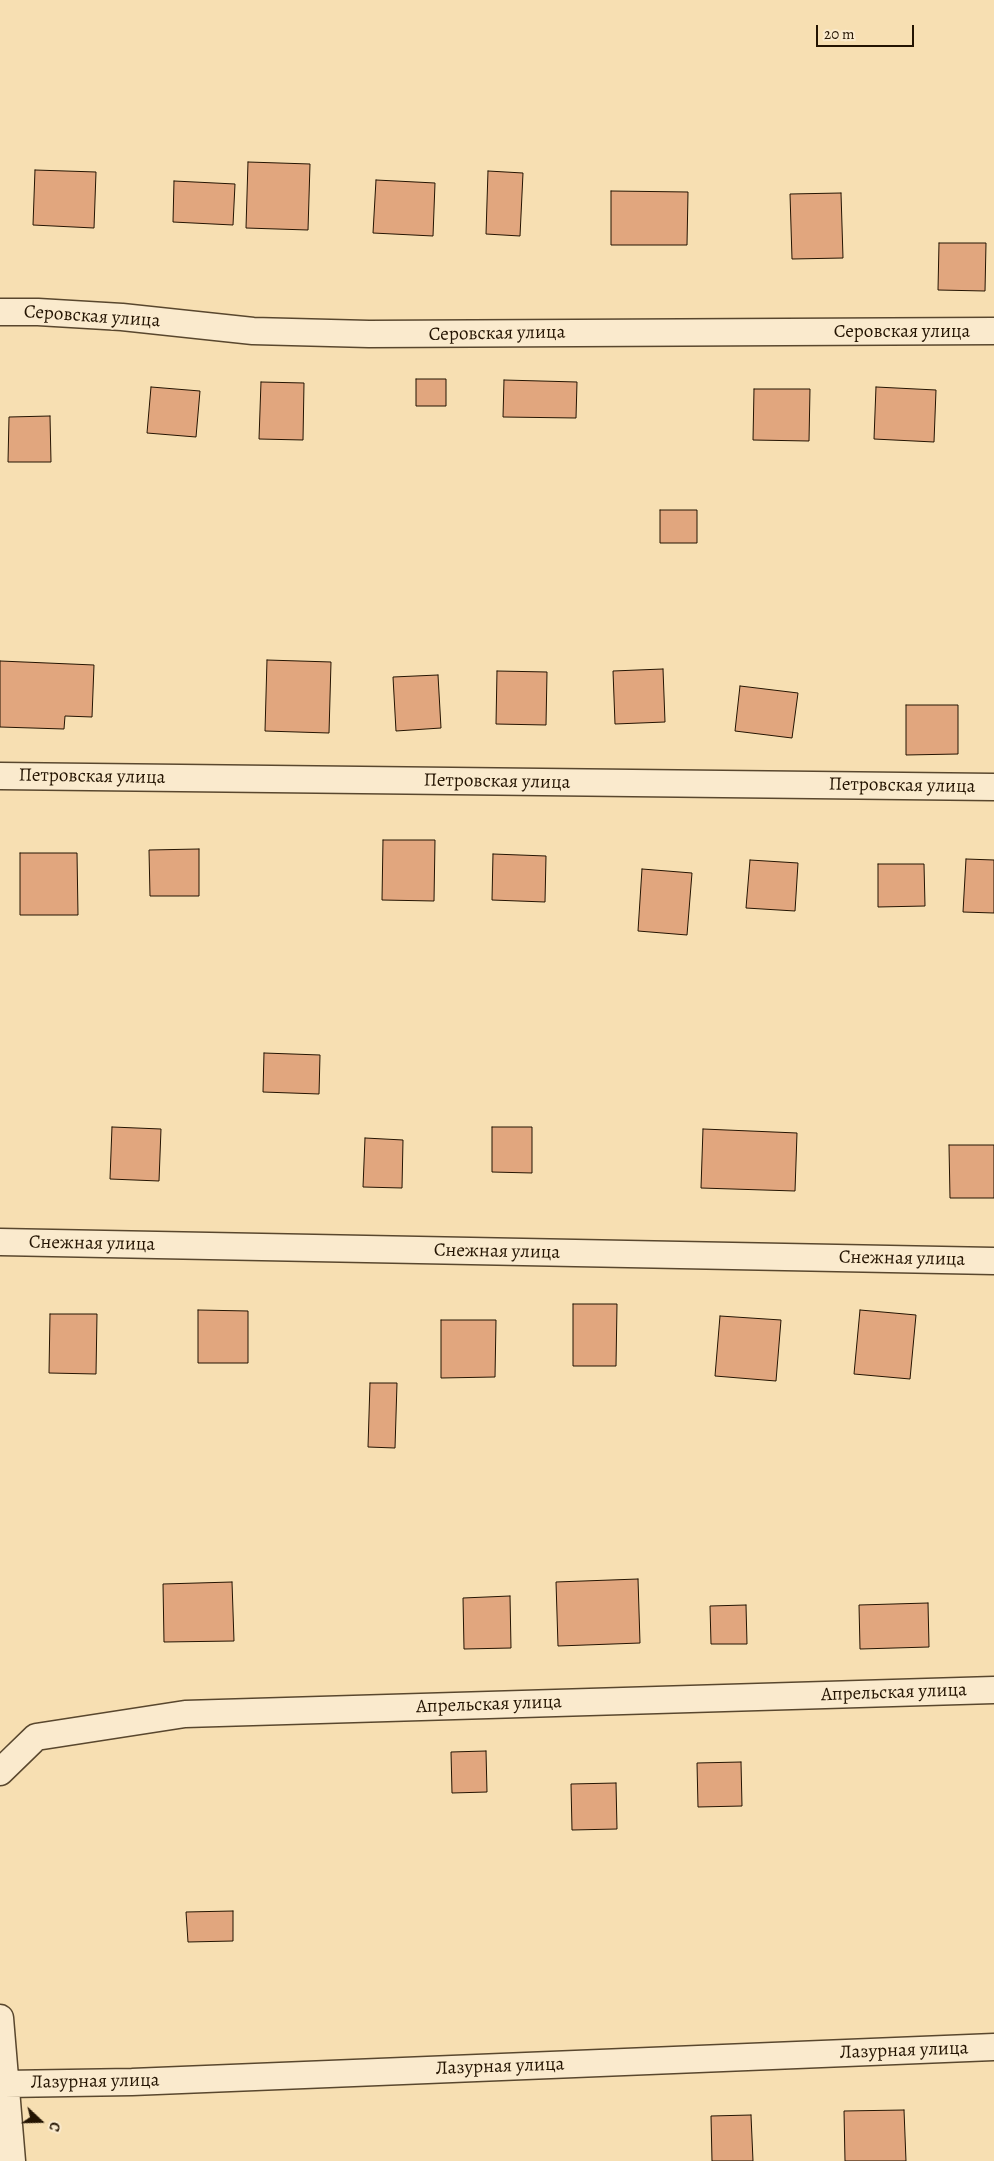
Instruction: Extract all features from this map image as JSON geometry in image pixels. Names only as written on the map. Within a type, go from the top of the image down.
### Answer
[{"type":"street","name":"Серовская улица","points":[[0,312],[38,312],[122,317],[254,331],[387,334],[994,331]]},
{"type":"street","name":"Петровская улица","points":[[0,776],[994,787]]},
{"type":"street","name":"Снежная улица","points":[[0,1242],[994,1261]]},
{"type":"street","name":"Апрельская улица","points":[[0,1772],[36,1737],[185,1714],[994,1690]]},
{"type":"street","points":[[0,2018],[12,2161]]},
{"type":"street","name":"Лазурная улица","points":[[6,2084],[132,2082],[994,2048]]},
{"type":"building","points":[[248,162],[310,164],[308,230],[246,228]]},
{"type":"building","points":[[35,170],[96,172],[94,228],[33,225]]},
{"type":"building","points":[[488,171],[523,173],[520,236],[486,234]]},
{"type":"building","points":[[376,180],[435,183],[433,236],[373,233]]},
{"type":"building","points":[[174,181],[235,184],[233,225],[173,222]]},
{"type":"building","points":[[611,191],[688,192],[687,245],[611,245]]},
{"type":"building","points":[[841,193],[843,258],[792,259],[790,194]]},
{"type":"building","points":[[939,243],[986,243],[985,291],[938,290]]},
{"type":"building","points":[[416,379],[446,379],[446,406],[416,406]]},
{"type":"building","points":[[504,380],[577,382],[576,418],[503,417]]},
{"type":"building","points":[[261,382],[304,383],[303,440],[259,439]]},
{"type":"building","points":[[151,387],[200,391],[196,437],[147,433]]},
{"type":"building","points":[[876,387],[936,390],[934,442],[874,439]]},
{"type":"building","points":[[754,389],[810,389],[809,441],[753,440]]},
{"type":"building","points":[[50,416],[51,462],[8,462],[9,417]]},
{"type":"building","points":[[660,510],[697,510],[697,543],[660,543]]},
{"type":"building","points":[[267,660],[331,662],[329,733],[265,731]]},
{"type":"building","points":[[0,661],[94,665],[92,717],[65,716],[64,729],[0,727]]},
{"type":"building","points":[[663,669],[665,722],[615,724],[613,671]]},
{"type":"building","points":[[497,671],[547,672],[546,725],[496,724]]},
{"type":"building","points":[[438,675],[441,728],[396,731],[393,677]]},
{"type":"building","points":[[740,686],[798,693],[792,738],[735,731]]},
{"type":"building","points":[[906,705],[958,705],[958,754],[906,755]]},
{"type":"building","points":[[383,840],[435,840],[434,901],[382,900]]},
{"type":"building","points":[[199,849],[199,896],[150,896],[149,850]]},
{"type":"building","points":[[20,853],[77,853],[78,915],[20,915]]},
{"type":"building","points":[[493,854],[546,856],[545,902],[492,900]]},
{"type":"building","points":[[966,859],[994,860],[994,913],[963,912]]},
{"type":"building","points":[[750,860],[798,863],[795,911],[746,908]]},
{"type":"building","points":[[878,864],[924,864],[925,906],[878,907]]},
{"type":"building","points":[[642,869],[692,873],[687,935],[638,931]]},
{"type":"building","points":[[264,1053],[320,1055],[319,1094],[263,1092]]},
{"type":"building","points":[[112,1127],[161,1129],[159,1181],[110,1179]]},
{"type":"building","points":[[492,1127],[532,1127],[532,1173],[492,1172]]},
{"type":"building","points":[[703,1129],[797,1133],[795,1191],[701,1188]]},
{"type":"building","points":[[365,1138],[403,1140],[402,1188],[363,1187]]},
{"type":"building","points":[[949,1145],[994,1145],[994,1198],[950,1198]]},
{"type":"building","points":[[573,1304],[617,1304],[616,1366],[573,1366]]},
{"type":"building","points":[[198,1310],[248,1311],[248,1363],[198,1363]]},
{"type":"building","points":[[860,1310],[916,1315],[910,1379],[854,1374]]},
{"type":"building","points":[[50,1314],[97,1314],[96,1374],[49,1373]]},
{"type":"building","points":[[720,1316],[781,1320],[776,1381],[715,1376]]},
{"type":"building","points":[[441,1320],[496,1320],[495,1377],[441,1378]]},
{"type":"building","points":[[370,1383],[397,1383],[395,1448],[368,1447]]},
{"type":"building","points":[[638,1579],[640,1643],[558,1646],[556,1582]]},
{"type":"building","points":[[232,1582],[234,1641],[164,1642],[163,1584]]},
{"type":"building","points":[[510,1596],[511,1648],[464,1649],[463,1598]]},
{"type":"building","points":[[928,1603],[929,1647],[860,1649],[859,1605]]},
{"type":"building","points":[[746,1605],[747,1644],[711,1644],[710,1606]]},
{"type":"building","points":[[486,1751],[487,1792],[452,1793],[451,1752]]},
{"type":"building","points":[[741,1762],[742,1806],[698,1807],[697,1763]]},
{"type":"building","points":[[616,1783],[617,1829],[572,1830],[571,1784]]},
{"type":"building","points":[[233,1911],[233,1941],[188,1942],[186,1912]]},
{"type":"building","points":[[904,2110],[906,2161],[845,2161],[844,2111]]},
{"type":"building","points":[[751,2115],[753,2161],[712,2161],[711,2116]]}]
